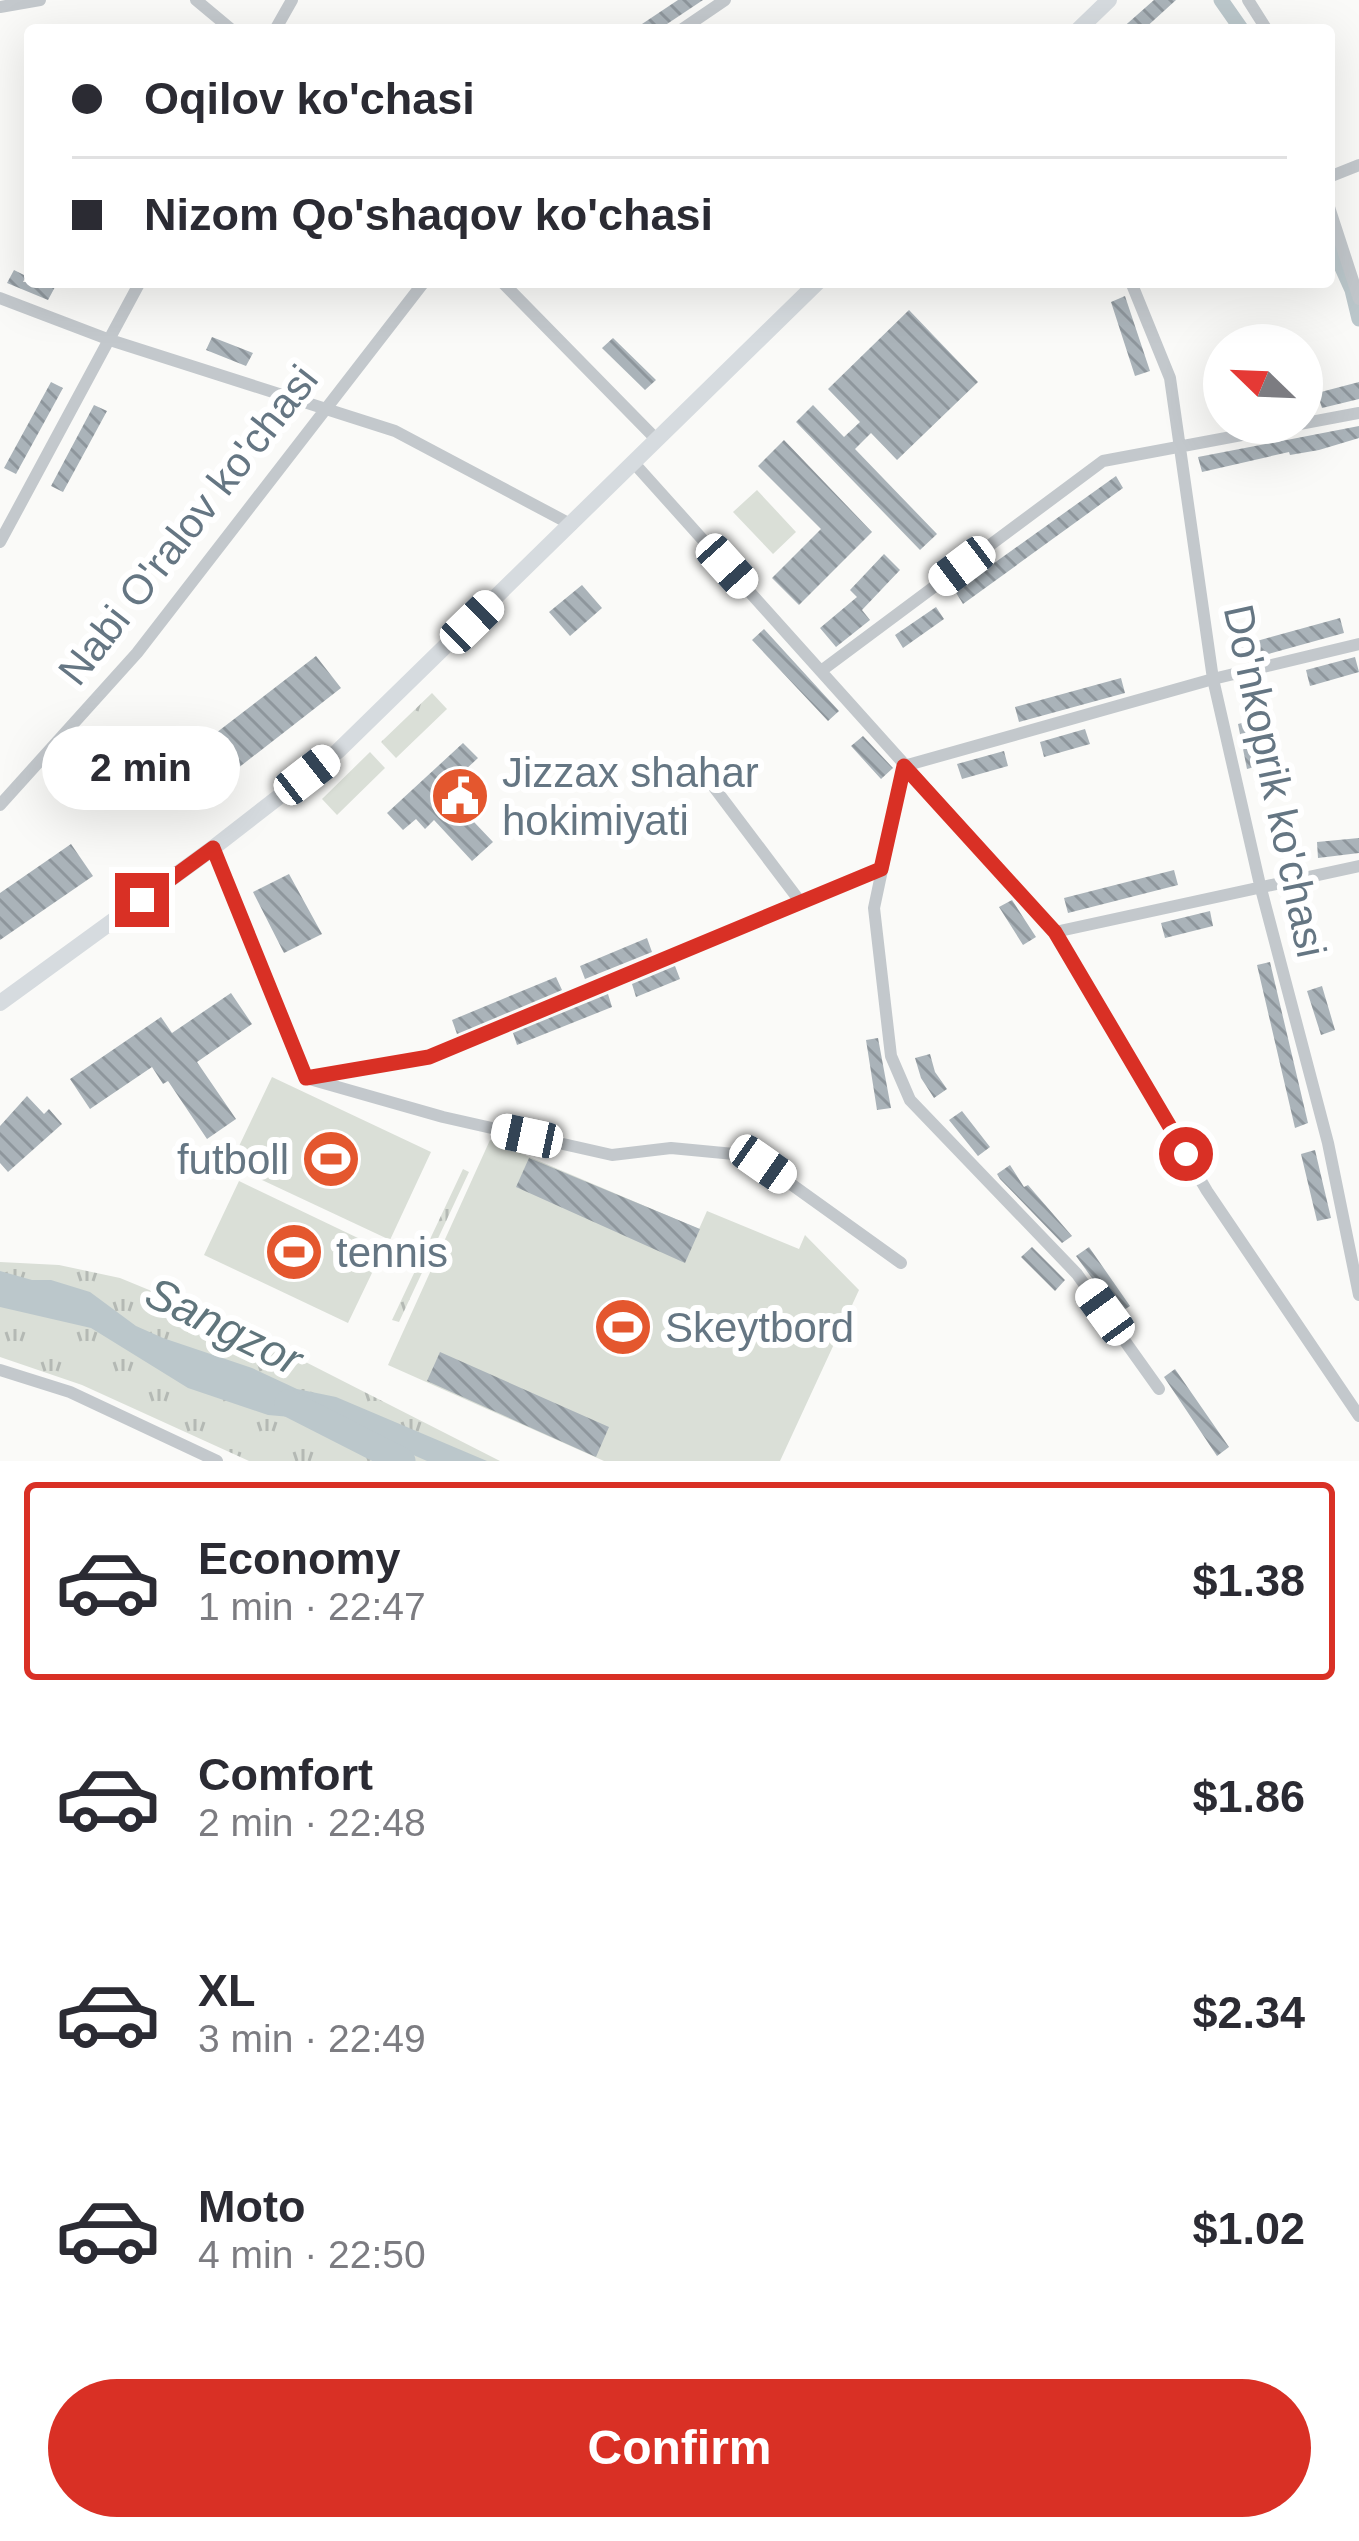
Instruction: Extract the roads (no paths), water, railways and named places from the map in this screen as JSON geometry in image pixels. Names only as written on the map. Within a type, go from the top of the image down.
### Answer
[{"type":"main road","points":[[1084,24],[1109,0]]},
{"type":"main road","points":[[0,1003],[338,751],[812,288]]},
{"type":"street","points":[[0,7],[40,0]]},
{"type":"street","points":[[196,0],[225,24]]},
{"type":"street","points":[[690,24],[725,0]]},
{"type":"street","points":[[1335,225],[1359,299]]},
{"type":"street","points":[[0,542],[137,288]]},
{"type":"street","name":"Nabi O'ralov ko'chasi","points":[[0,806],[137,653],[419,288]]},
{"type":"street","points":[[508,288],[656,439]]},
{"type":"street","name":"Do'nkoprik ko'chasi","points":[[1133,288],[1170,378],[1213,679],[1260,885],[1328,1143],[1359,1295]]},
{"type":"street","points":[[0,298],[110,340],[395,431],[572,525]]},
{"type":"street","points":[[821,671],[1103,461],[1359,413]]},
{"type":"street","points":[[633,462],[1055,932],[1207,1191],[1359,1416]]},
{"type":"street","points":[[904,766],[1213,679],[1359,644]]},
{"type":"street","points":[[904,766],[874,908],[892,1056],[910,1100],[1077,1274],[1159,1389]]},
{"type":"street","points":[[710,782],[799,900]]},
{"type":"street","points":[[213,848],[306,1078]]},
{"type":"street","points":[[1055,932],[1359,866]]},
{"type":"street","points":[[306,1078],[429,1057],[881,869]]},
{"type":"street","points":[[306,1078],[442,1117],[612,1154],[671,1148],[734,1154],[763,1164],[901,1263]]},
{"type":"street","points":[[0,1370],[70,1393],[218,1461]]},
{"type":"waterway","points":[[1221,0],[1238,24]]},
{"type":"waterway","points":[[1335,252],[1359,319]]},
{"type":"waterway","name":"Sangzor","points":[[288,1403],[402,1461]]},
{"type":"place","name":"Jizzax shahar hokimiyati","points":[[460,796]]},
{"type":"place","name":"futboll","points":[[331,1159]]},
{"type":"place","name":"tennis","points":[[294,1252]]},
{"type":"place","name":"Skeytbord","points":[[623,1327]]}]
